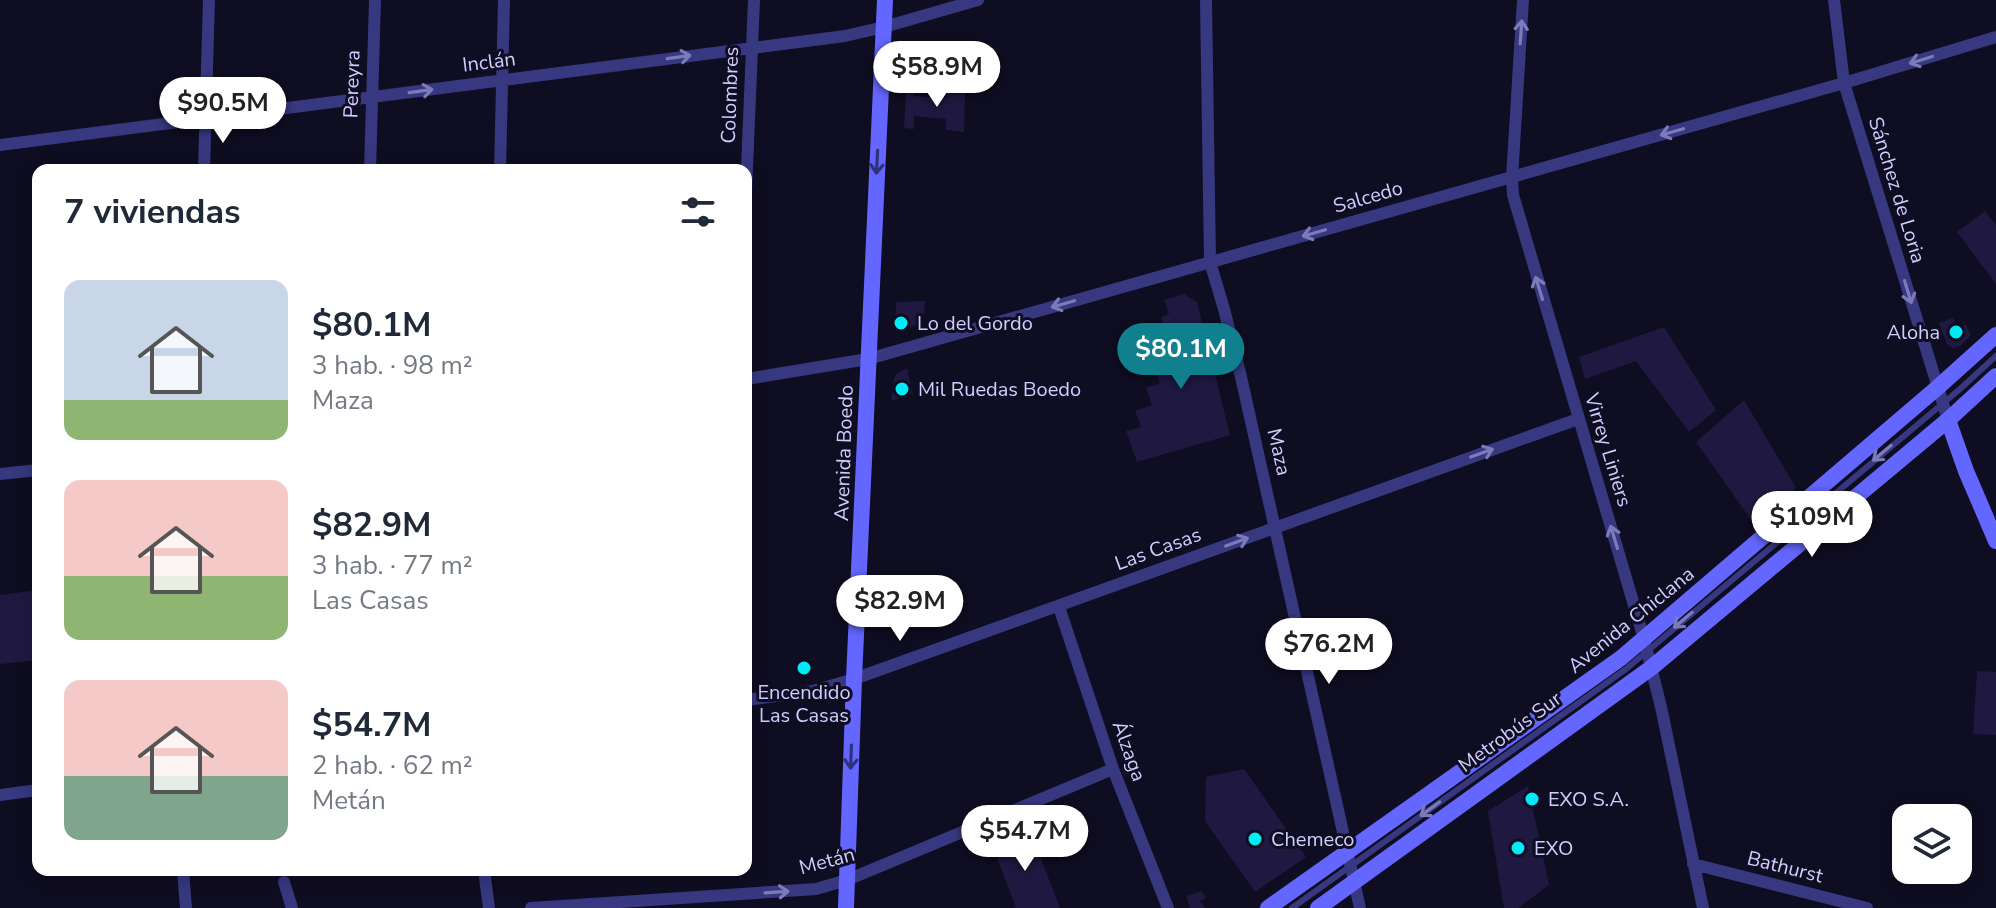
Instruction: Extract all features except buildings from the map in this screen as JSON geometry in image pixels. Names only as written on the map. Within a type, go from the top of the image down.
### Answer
[{"type":"main road","name":"Avenida Boedo","points":[[846,908],[885,0]]},
{"type":"main road","name":"Avenida Chiclana","points":[[1318,908],[1351,866],[1621,658],[1645,644],[1939,395],[1996,335]]},
{"type":"main road","name":"Avenida Chiclana","points":[[1268,908],[1351,866],[1651,668],[1948,420],[1996,376]]},
{"type":"main road","points":[[1948,420],[1996,541]]},
{"type":"street","points":[[204,164],[209,0]]},
{"type":"street","name":"Pereyra","points":[[370,164],[375,0]]},
{"type":"street","points":[[500,164],[504,0]]},
{"type":"street","name":"Colombres","points":[[747,164],[754,0]]},
{"type":"street","name":"Inclán","points":[[0,145],[845,36],[978,0]]},
{"type":"street","name":"Maza","points":[[1206,0],[1210,262],[1276,528],[1360,908]]},
{"type":"street","name":"Virrey Liniers","points":[[1523,0],[1513,195],[1645,644],[1703,908]]},
{"type":"street","name":"Sánchez de Loria","points":[[1834,0],[1844,83],[1948,420]]},
{"type":"street","name":"Salcedo","points":[[752,378],[868,359],[1512,178],[1996,37]]},
{"type":"street","name":"Las Casas","points":[[752,699],[813,691],[854,679],[1578,419]]},
{"type":"street","points":[[0,474],[32,471]]},
{"type":"street","name":"Álzaga","points":[[1059,607],[1113,769],[1168,908]]},
{"type":"street","name":"Metán","points":[[531,908],[816,889],[847,880],[1113,769]]},
{"type":"street","points":[[0,795],[32,791]]},
{"type":"street","name":"Bathurst","points":[[1693,864],[1867,908]]},
{"type":"street","points":[[183,876],[186,908]]},
{"type":"street","points":[[485,876],[489,908]]},
{"type":"street","points":[[284,882],[292,908]]},
{"type":"lane","points":[[1939,395],[1960,389],[1996,356]]},
{"type":"lane","points":[[1292,908],[1351,866]]},
{"type":"place","name":"Lo del Gordo","points":[[901,323]]},
{"type":"place","name":"Aloha","points":[[1956,332]]},
{"type":"place","name":"Mil Ruedas Boedo","points":[[902,389]]},
{"type":"place","name":"Encendido Las Casas","points":[[804,668]]},
{"type":"place","name":"EXO S.A.","points":[[1532,799]]},
{"type":"place","name":"Chemeco","points":[[1255,839]]},
{"type":"place","name":"EXO","points":[[1518,848]]}]
